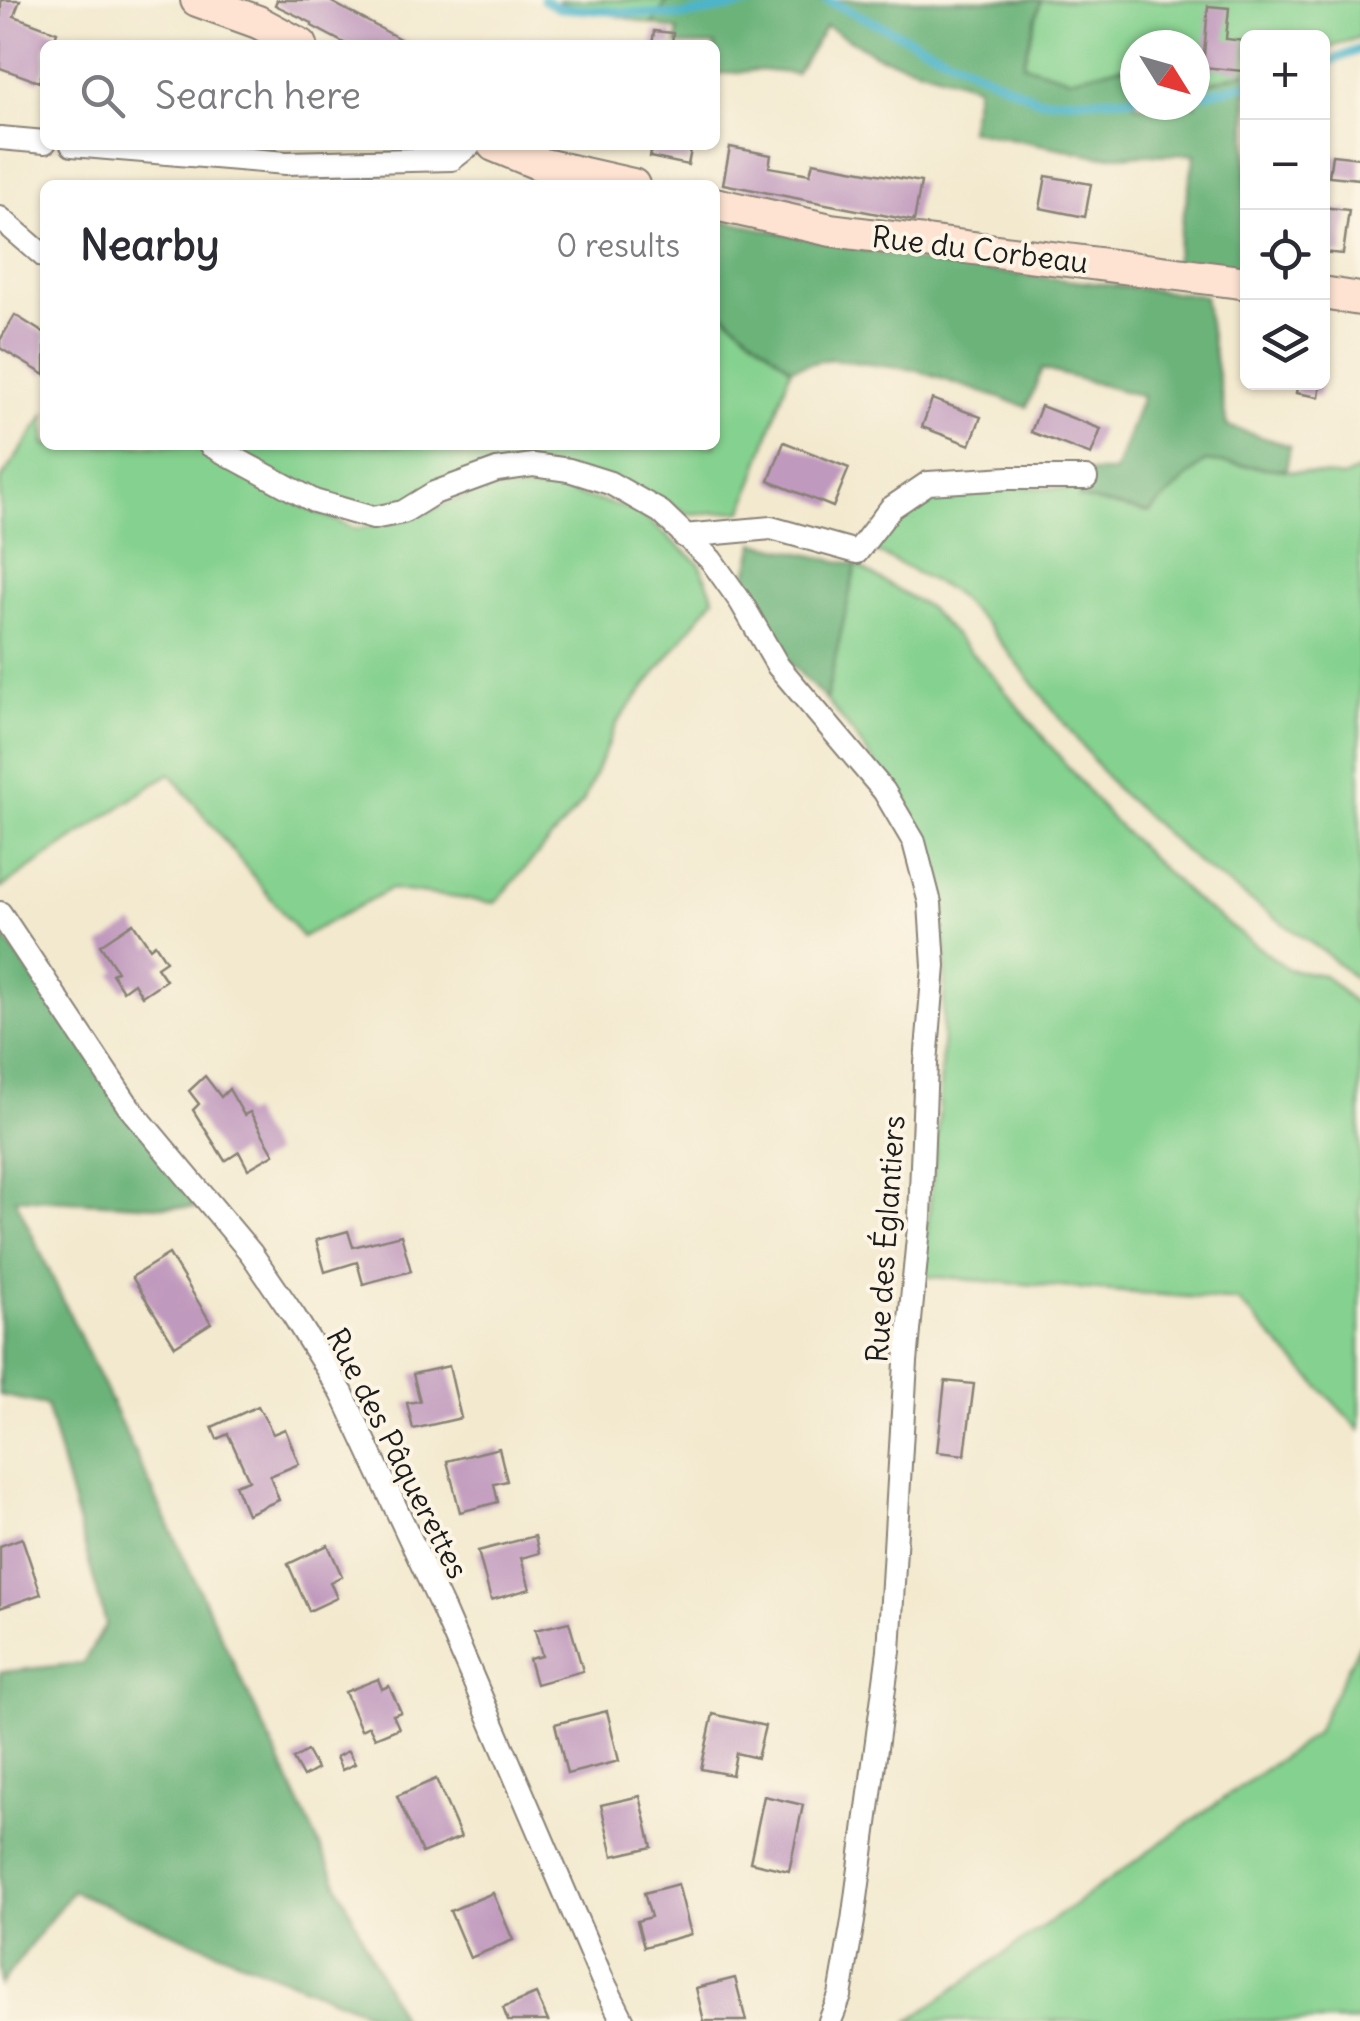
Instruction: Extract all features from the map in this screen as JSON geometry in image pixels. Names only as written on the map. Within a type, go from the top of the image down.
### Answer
[{"type":"street","points":[[197,0],[258,22],[292,40]]},
{"type":"street","points":[[0,138],[40,142]]},
{"type":"street","points":[[131,150],[286,163],[452,159],[464,150]]},
{"type":"street","points":[[506,150],[540,164],[611,180]]},
{"type":"street","name":"Rue du Corbeau","points":[[720,205],[831,230],[1240,281]]},
{"type":"street","points":[[0,218],[40,253]]},
{"type":"street","points":[[1330,294],[1360,299]]},
{"type":"street","name":"Rue des Églantiers","points":[[219,450],[314,502],[374,518],[402,512],[434,493],[497,470],[533,465],[569,470],[610,483],[644,502],[661,512],[711,560],[778,666],[884,792],[914,842],[930,903],[934,966],[920,1217],[906,1362],[888,1651],[854,1922],[840,1996],[830,2021]]},
{"type":"street","points":[[684,536],[770,528],[856,552],[892,508],[928,483],[1086,478]]},
{"type":"street","name":"Rue des Pâquerettes","points":[[0,913],[130,1106],[251,1253],[342,1393],[443,1609],[622,2021]]},
{"type":"green space","points":[[559,0],[668,0],[652,24]]},
{"type":"green space","points":[[668,0],[1041,0],[1023,64],[1069,78],[1120,67],[1120,120],[1210,120],[1210,82],[1240,74],[1240,273],[1174,265],[1195,154],[1099,156],[969,130],[977,86],[878,56],[826,26],[796,74],[760,70],[720,74],[720,40],[677,40],[678,31],[652,24]]},
{"type":"green space","points":[[1041,0],[1360,0],[1360,37],[1330,48],[1330,30],[1240,30],[1240,74],[1211,82],[1210,30],[1120,30],[1120,67],[1069,78],[1023,64]]},
{"type":"green space","points":[[720,220],[938,265],[1204,296],[1227,426],[1290,446],[1286,470],[1205,461],[1149,513],[1079,498],[1081,472],[1115,472],[1142,396],[1042,369],[1027,407],[915,370],[830,359],[791,368],[720,310]]},
{"type":"green space","points":[[720,310],[791,368],[743,511],[689,514],[631,486],[515,461],[384,510],[326,500],[225,450],[720,450]]},
{"type":"green space","points":[[40,422],[40,450],[200,450],[274,493],[355,529],[408,518],[486,489],[559,490],[637,511],[700,564],[714,598],[617,723],[583,802],[495,903],[390,889],[302,937],[170,773],[0,889],[0,481]]},
{"type":"green space","points":[[1205,461],[1343,477],[1360,469],[1360,983],[1324,952],[1200,865],[1116,789],[986,624],[951,591],[873,550],[911,501],[973,484],[1080,490],[1079,498],[1149,513]]},
{"type":"green space","points":[[755,543],[856,565],[826,700],[770,642],[743,590]]},
{"type":"green space","points":[[856,565],[927,607],[987,669],[1112,820],[1195,900],[1288,969],[1324,975],[1360,1008],[1360,1430],[1238,1301],[922,1276],[939,1116],[946,953],[925,835],[826,700]]},
{"type":"green space","points":[[0,931],[197,1208],[15,1198],[402,2021],[387,2021],[72,1891],[0,1985],[0,1672],[83,1663],[106,1624],[46,1405],[0,1395]]},
{"type":"green space","points":[[1360,1643],[1360,2021],[909,2021],[1315,1734]]},
{"type":"building","points":[[1,0],[20,0],[14,16],[57,32],[55,40],[40,40],[39,82],[0,68]]},
{"type":"building","points":[[277,0],[328,0],[402,40],[339,40],[275,5]]},
{"type":"building","points":[[1208,6],[1229,8],[1226,39],[1240,40],[1240,71],[1210,68],[1210,30],[1206,30]]},
{"type":"building","points":[[654,31],[673,33],[672,40],[653,40]]},
{"type":"building","points":[[730,147],[771,155],[769,167],[810,174],[813,162],[921,182],[914,221],[723,184]]},
{"type":"building","points":[[651,150],[691,150],[688,165],[650,157]]},
{"type":"building","points":[[1332,155],[1360,158],[1360,179],[1330,176]]},
{"type":"building","points":[[1046,176],[1091,184],[1085,217],[1040,208]]},
{"type":"building","points":[[1330,208],[1349,210],[1343,254],[1330,253]]},
{"type":"building","points":[[15,315],[40,331],[40,372],[0,348],[0,340]]},
{"type":"building","points":[[1297,390],[1320,390],[1319,397],[1296,393]]},
{"type":"building","points":[[932,399],[981,417],[970,445],[922,427]]},
{"type":"building","points":[[1041,406],[1101,429],[1091,455],[1031,432]]},
{"type":"building","points":[[784,442],[849,468],[833,507],[769,481]]},
{"type":"building","points":[[133,923],[150,948],[155,944],[166,961],[157,967],[166,980],[142,996],[134,983],[123,991],[112,974],[117,971],[100,945]]},
{"type":"building","points":[[205,1076],[221,1097],[229,1089],[244,1115],[250,1112],[274,1154],[248,1169],[239,1152],[225,1161],[193,1110],[199,1104],[189,1091]]},
{"type":"building","points":[[348,1231],[353,1247],[401,1235],[411,1271],[363,1284],[357,1262],[325,1272],[316,1240]]},
{"type":"building","points":[[169,1254],[211,1323],[175,1346],[132,1277]]},
{"type":"building","points":[[449,1366],[461,1418],[413,1429],[407,1403],[420,1401],[413,1374]]},
{"type":"building","points":[[945,1381],[974,1384],[965,1455],[937,1452]]},
{"type":"building","points":[[258,1406],[273,1434],[285,1429],[299,1464],[270,1476],[279,1500],[247,1514],[235,1485],[249,1480],[228,1434],[217,1439],[212,1427]]},
{"type":"building","points":[[499,1448],[507,1481],[494,1484],[498,1502],[460,1512],[447,1461]]},
{"type":"building","points":[[535,1536],[539,1553],[521,1558],[530,1589],[491,1600],[478,1551]]},
{"type":"building","points":[[22,1538],[41,1594],[0,1608],[0,1546]]},
{"type":"building","points":[[328,1545],[342,1576],[330,1582],[337,1598],[309,1611],[288,1564]]},
{"type":"building","points":[[569,1622],[583,1671],[536,1684],[529,1659],[542,1656],[535,1630]]},
{"type":"building","points":[[378,1679],[382,1689],[389,1686],[401,1712],[393,1715],[399,1728],[375,1738],[369,1726],[361,1730],[345,1692]]},
{"type":"building","points":[[607,1711],[619,1761],[567,1774],[555,1724]]},
{"type":"building","points":[[713,1714],[765,1726],[757,1758],[736,1753],[732,1775],[701,1769]]},
{"type":"building","points":[[307,1751],[317,1769],[303,1777],[293,1759]]},
{"type":"building","points":[[348,1751],[355,1764],[342,1770],[336,1757]]},
{"type":"building","points":[[436,1779],[461,1837],[422,1853],[397,1796]]},
{"type":"building","points":[[640,1796],[652,1847],[613,1856],[601,1805]]},
{"type":"building","points":[[764,1796],[803,1805],[789,1871],[750,1862]]},
{"type":"building","points":[[678,1884],[691,1934],[644,1947],[637,1921],[651,1917],[644,1893]]},
{"type":"building","points":[[493,1893],[513,1940],[470,1958],[450,1911]]},
{"type":"building","points":[[735,1978],[746,2021],[704,2021],[696,1988]]},
{"type":"building","points":[[536,1994],[548,2021],[508,2021],[503,2008]]},
{"type":"waterway","points":[[544,0],[559,8],[683,16],[771,0]]},
{"type":"waterway","points":[[827,0],[1039,100],[1120,98]]},
{"type":"waterway","points":[[1330,62],[1360,49]]},
{"type":"waterway","points":[[1210,93],[1240,86]]}]
